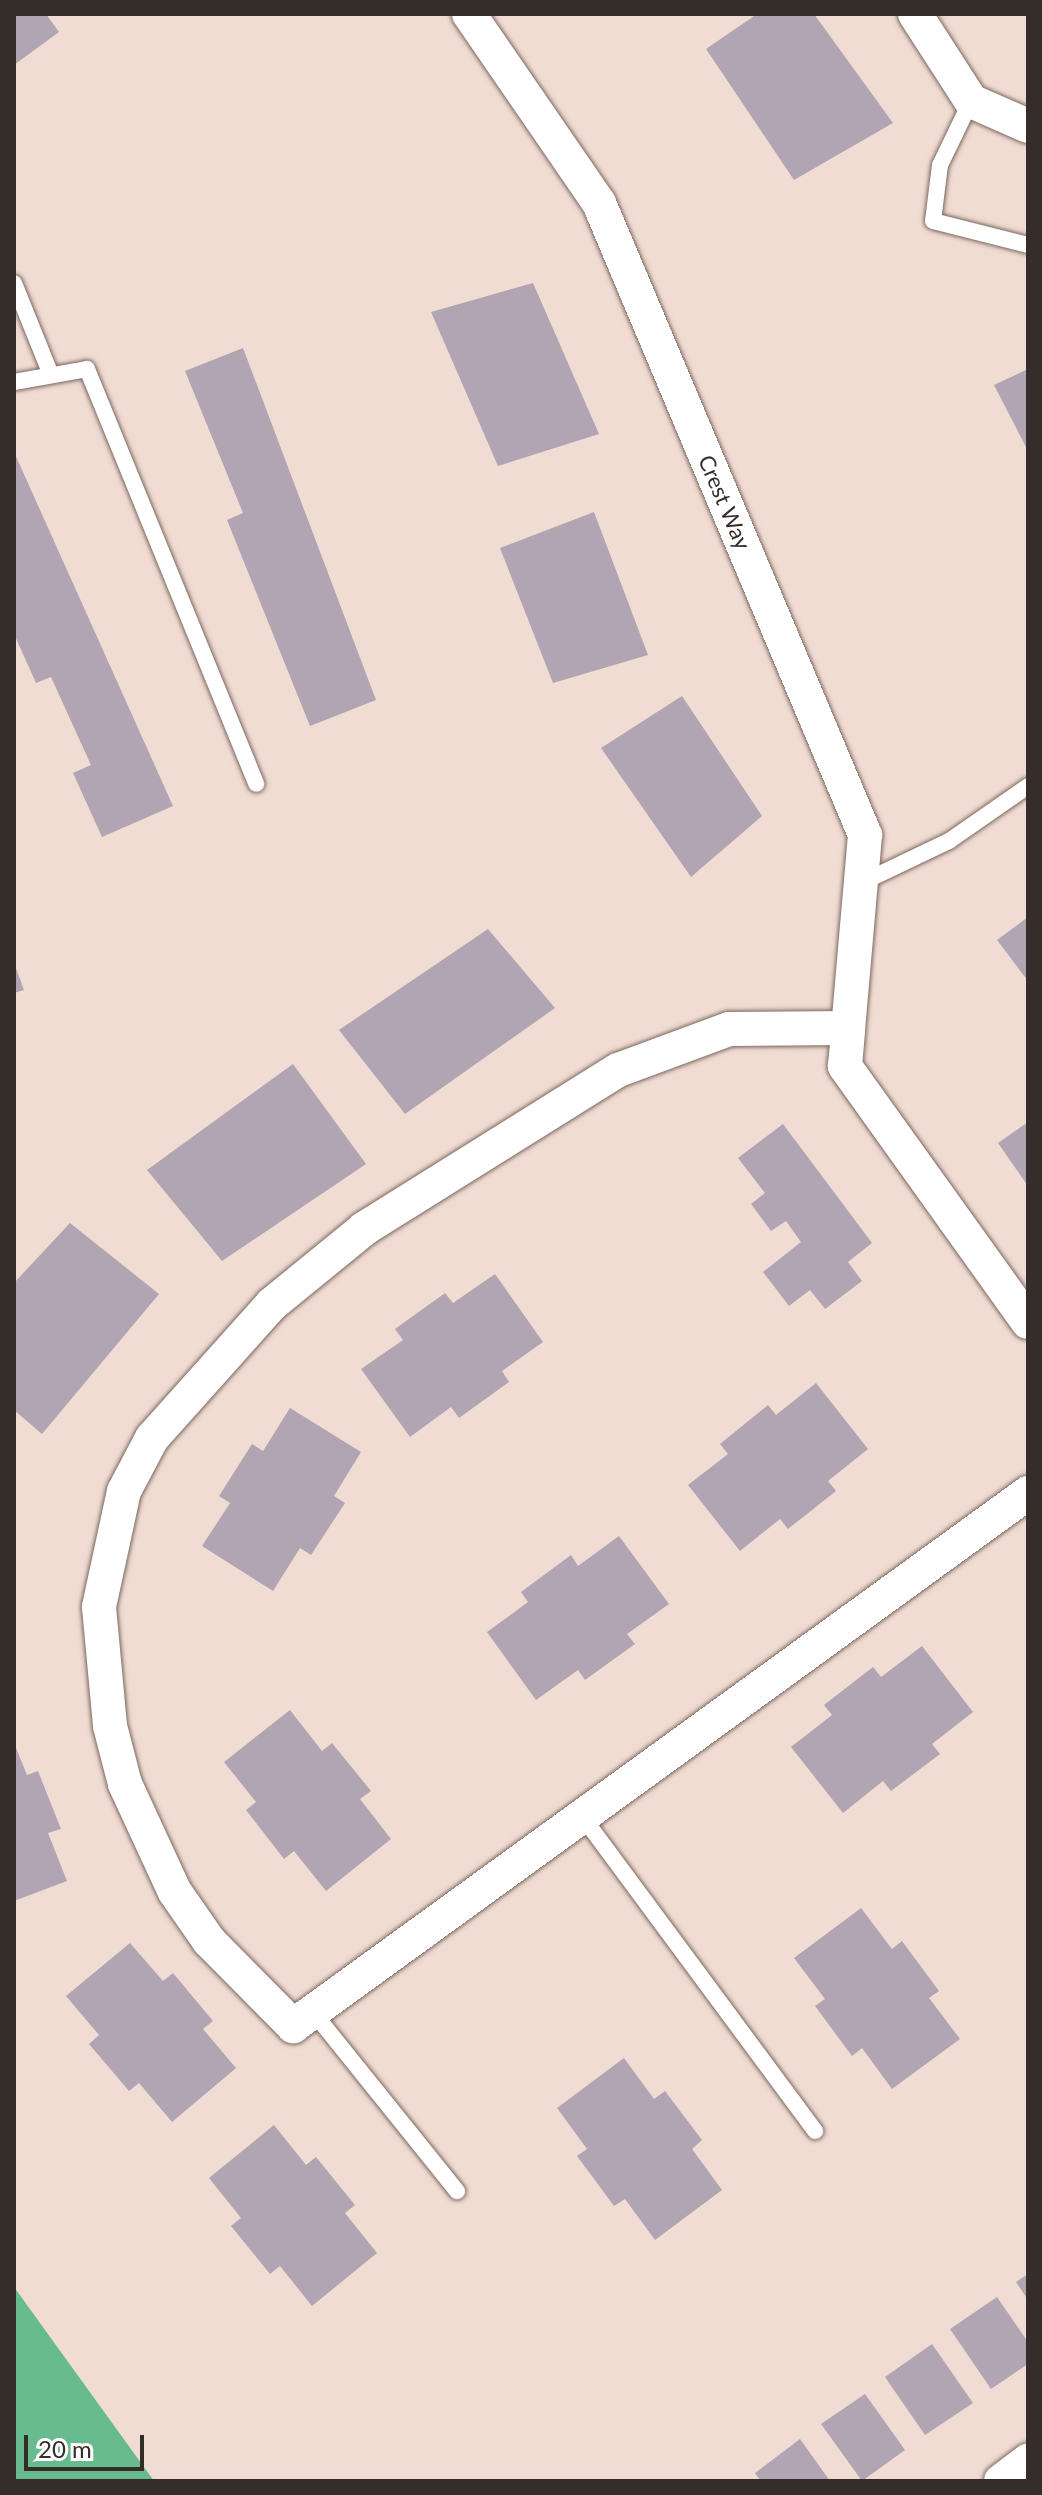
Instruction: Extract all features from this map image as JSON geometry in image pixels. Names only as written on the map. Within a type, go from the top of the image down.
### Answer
[{"type":"street","name":"Crest Way","points":[[469,14],[599,203],[865,835],[845,1066],[1028,1322]]},
{"type":"street","points":[[915,14],[971,101],[1028,126]]},
{"type":"street","points":[[848,1028],[729,1029],[618,1070],[364,1229],[240,1336],[152,1438],[115,1519],[99,1607],[110,1726],[125,1784],[154,1852],[209,1941],[293,2026],[1028,1493]]},
{"type":"street","points":[[1001,2481],[1028,2461]]},
{"type":"lane","points":[[971,101],[940,165],[933,221],[1028,245]]},
{"type":"lane","points":[[14,283],[51,375]]},
{"type":"lane","points":[[14,382],[87,369],[256,784]]},
{"type":"lane","points":[[861,883],[949,841],[1028,786]]},
{"type":"lane","points":[[582,1816],[815,2131]]},
{"type":"lane","points":[[313,2012],[457,2191]]},
{"type":"green space","points":[[14,2287],[154,2481],[14,2481]]},
{"type":"building","points":[[14,14],[46,14],[59,32],[14,65]]},
{"type":"building","points":[[757,14],[814,14],[893,123],[794,180],[706,49]]},
{"type":"building","points":[[533,283],[599,434],[498,466],[431,312]]},
{"type":"building","points":[[243,348],[376,700],[310,726],[227,520],[243,513],[185,371]]},
{"type":"building","points":[[1028,369],[1028,451],[994,385]]},
{"type":"building","points":[[14,452],[173,806],[102,837],[73,773],[91,765],[51,677],[36,683],[14,634]]},
{"type":"building","points":[[594,512],[648,655],[553,683],[500,548]]},
{"type":"building","points":[[682,696],[762,816],[691,877],[601,748]]},
{"type":"building","points":[[1028,917],[1028,981],[997,940]]},
{"type":"building","points":[[488,929],[555,1008],[405,1114],[339,1030]]},
{"type":"building","points":[[14,963],[24,990],[14,993]]},
{"type":"building","points":[[293,1064],[366,1164],[222,1261],[147,1170]]},
{"type":"building","points":[[1028,1122],[1028,1186],[998,1143]]},
{"type":"building","points":[[783,1124],[872,1243],[848,1262],[862,1281],[825,1309],[810,1290],[789,1306],[763,1272],[801,1242],[786,1221],[771,1231],[751,1204],[765,1193],[738,1158]]},
{"type":"building","points":[[70,1223],[159,1294],[42,1434],[14,1410],[14,1283]]},
{"type":"building","points":[[495,1274],[543,1342],[502,1371],[509,1382],[459,1418],[451,1407],[410,1437],[361,1369],[403,1340],[395,1329],[445,1293],[453,1303]]},
{"type":"building","points":[[816,1383],[868,1449],[828,1481],[836,1491],[788,1529],[780,1519],[740,1551],[688,1485],[728,1454],[720,1444],[768,1405],[776,1415]]},
{"type":"building","points":[[290,1408],[361,1452],[334,1496],[345,1503],[311,1555],[300,1548],[273,1591],[202,1546],[230,1503],[219,1496],[252,1444],[263,1451]]},
{"type":"building","points":[[619,1536],[669,1604],[627,1634],[635,1644],[585,1680],[578,1670],[536,1700],[487,1632],[528,1602],[521,1592],[571,1555],[578,1566]]},
{"type":"building","points":[[922,1646],[973,1712],[932,1744],[940,1754],[891,1791],[883,1781],[843,1813],[791,1747],[832,1715],[824,1705],[873,1667],[881,1677]]},
{"type":"building","points":[[290,1710],[322,1751],[332,1743],[371,1791],[360,1799],[391,1839],[326,1891],[294,1851],[284,1859],[246,1810],[256,1802],[224,1762]]},
{"type":"building","points":[[14,1743],[27,1775],[38,1771],[61,1829],[48,1833],[67,1881],[14,1901]]},
{"type":"building","points":[[861,1908],[892,1949],[902,1941],[939,1991],[929,1998],[960,2039],[892,2089],[862,2048],[852,2056],[815,2006],[825,1999],[794,1958]]},
{"type":"building","points":[[130,1943],[163,1981],[173,1973],[213,2021],[203,2029],[236,2068],[172,2122],[139,2083],[129,2091],[89,2044],[99,2035],[66,1996]]},
{"type":"building","points":[[624,2058],[654,2099],[665,2091],[702,2140],[692,2149],[722,2190],[655,2240],[625,2199],[614,2206],[577,2156],[587,2149],[557,2108]]},
{"type":"building","points":[[274,2125],[306,2165],[316,2157],[355,2205],[345,2213],[377,2253],[312,2306],[280,2266],[270,2274],[231,2226],[241,2218],[209,2178]]},
{"type":"building","points":[[1028,2274],[1028,2300],[1016,2282]]},
{"type":"building","points":[[997,2297],[1028,2342],[1028,2364],[991,2389],[950,2329]]},
{"type":"building","points":[[932,2344],[973,2403],[925,2435],[885,2377]]},
{"type":"building","points":[[865,2394],[905,2450],[862,2481],[821,2424]]},
{"type":"building","points":[[800,2439],[830,2481],[761,2481],[755,2473]]}]
